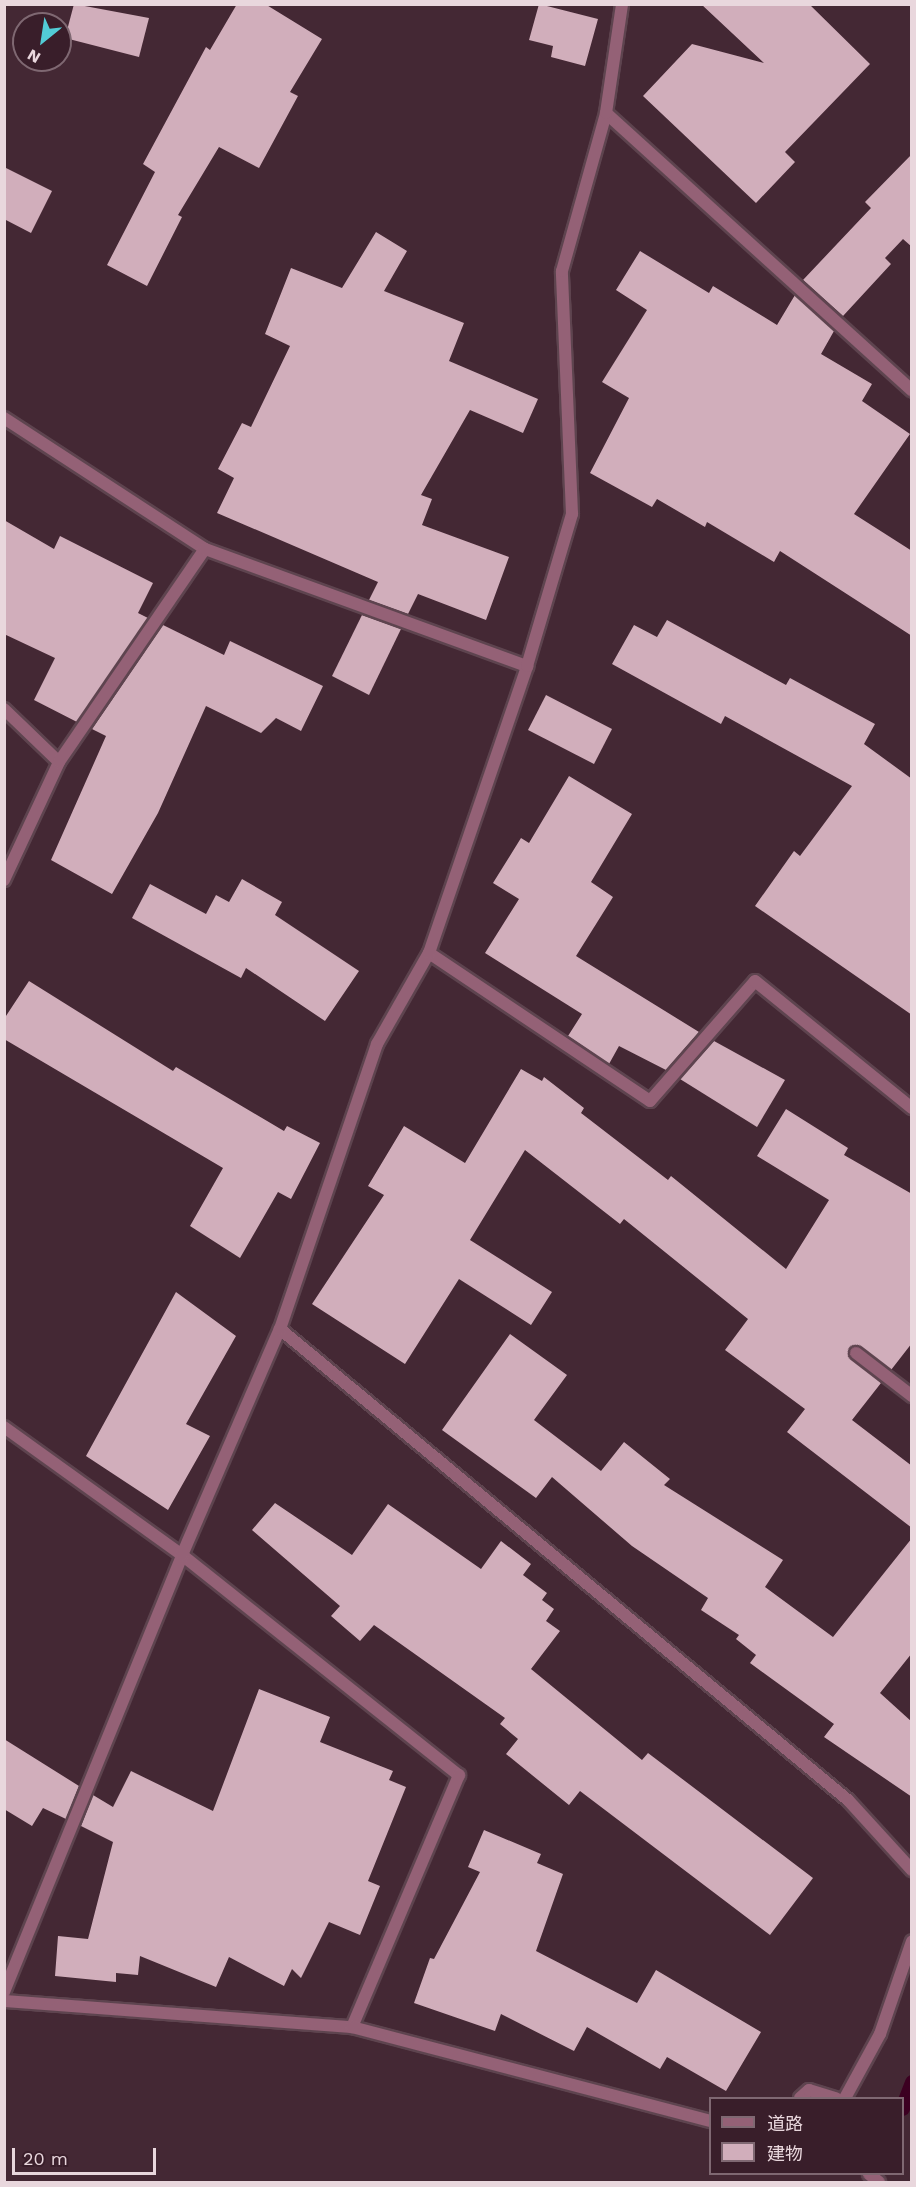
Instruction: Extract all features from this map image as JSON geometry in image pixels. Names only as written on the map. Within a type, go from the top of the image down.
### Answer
[{"type":"street","points":[[4,1992],[182,1555],[280,1329],[377,1044],[429,953],[527,666],[572,514],[562,271],[606,113],[622,4]]},
{"type":"street","points":[[606,113],[912,390]]},
{"type":"street","points":[[4,418],[205,549],[527,666]]},
{"type":"street","points":[[4,880],[59,762],[205,549]]},
{"type":"street","points":[[4,709],[59,762]]},
{"type":"street","points":[[429,953],[650,1101],[754,981],[912,1108]]},
{"type":"street","points":[[280,1329],[848,1800],[912,1870]]},
{"type":"street","points":[[856,1353],[912,1396]]},
{"type":"street","points":[[4,1427],[182,1555],[459,1775],[352,2027]]},
{"type":"street","points":[[846,2097],[880,2034],[912,1941]]},
{"type":"street","points":[[4,2001],[352,2027],[709,2120]]},
{"type":"street","points":[[801,2097],[809,2090],[833,2097]]},
{"type":"building","points":[[74,4],[149,18],[139,57],[72,40]]},
{"type":"building","points":[[237,4],[265,4],[322,39],[290,92],[298,96],[259,168],[219,147],[178,215],[182,217],[147,286],[107,265],[155,172],[143,164],[206,47],[210,50]]},
{"type":"building","points":[[539,4],[598,19],[585,66],[551,57],[553,46],[529,40]]},
{"type":"building","points":[[701,4],[809,4],[870,64],[785,152],[795,162],[756,203],[643,96],[692,44],[764,63]]},
{"type":"building","points":[[912,154],[912,247],[903,239],[885,258],[891,264],[843,316],[803,280],[871,208],[865,202]]},
{"type":"building","points":[[4,167],[52,191],[31,233],[4,219]]},
{"type":"building","points":[[376,232],[407,251],[384,291],[464,323],[449,361],[538,399],[523,433],[470,410],[421,495],[432,499],[422,525],[509,557],[486,620],[418,594],[408,614],[369,600],[378,582],[217,513],[234,478],[218,469],[242,423],[251,427],[290,346],[265,334],[291,268],[342,288]]},
{"type":"building","points":[[640,251],[709,293],[713,286],[777,325],[795,295],[834,331],[821,354],[872,384],[862,401],[910,434],[854,514],[912,551],[912,636],[780,551],[774,562],[707,522],[705,527],[657,499],[652,507],[590,473],[629,398],[602,382],[647,310],[616,290]]},
{"type":"building","points":[[4,520],[54,549],[60,536],[153,583],[138,613],[148,618],[77,722],[34,700],[55,658],[4,634]]},
{"type":"building","points":[[362,615],[401,629],[369,695],[332,676]]},
{"type":"building","points":[[667,620],[786,685],[790,678],[875,724],[864,744],[912,779],[912,1015],[755,906],[794,851],[800,856],[852,786],[725,716],[721,724],[612,664],[634,625],[657,637]]},
{"type":"building","points":[[163,625],[224,655],[230,641],[323,686],[301,731],[276,718],[261,733],[206,706],[158,813],[112,894],[51,860],[106,736],[92,729]]},
{"type":"building","points":[[546,695],[612,729],[594,764],[528,730]]},
{"type":"building","points":[[569,776],[632,814],[591,882],[613,897],[576,956],[699,1032],[666,1070],[619,1046],[609,1064],[568,1036],[582,1014],[485,953],[519,899],[493,883],[521,838],[529,843]]},
{"type":"building","points":[[242,879],[282,902],[275,915],[359,971],[325,1021],[246,968],[241,978],[132,918],[150,884],[206,914],[216,895],[229,902]]},
{"type":"building","points":[[29,981],[173,1071],[176,1067],[284,1131],[287,1126],[320,1143],[291,1199],[278,1192],[240,1258],[190,1226],[223,1168],[4,1039],[4,1019]]},
{"type":"building","points":[[714,1041],[785,1080],[757,1127],[680,1079]]},
{"type":"building","points":[[521,1069],[542,1081],[544,1077],[584,1108],[581,1113],[668,1180],[671,1176],[786,1269],[829,1200],[757,1156],[786,1109],[848,1148],[844,1155],[912,1194],[912,1343],[891,1370],[858,1345],[848,1353],[881,1383],[852,1420],[912,1466],[912,1528],[787,1432],[805,1409],[725,1350],[748,1319],[624,1219],[620,1224],[525,1150],[470,1240],[552,1292],[531,1325],[459,1279],[405,1364],[312,1304],[384,1195],[368,1186],[404,1126],[465,1163]]},
{"type":"building","points":[[176,1292],[236,1336],[186,1424],[210,1436],[168,1510],[86,1456]]},
{"type":"building","points":[[510,1334],[567,1375],[534,1420],[601,1471],[624,1442],[670,1479],[664,1485],[783,1560],[765,1587],[833,1637],[912,1538],[912,1653],[880,1693],[912,1722],[912,1797],[824,1737],[834,1724],[750,1663],[756,1655],[736,1639],[739,1635],[701,1610],[708,1598],[632,1546],[552,1477],[536,1498],[442,1430]]},
{"type":"building","points":[[275,1503],[352,1555],[388,1504],[481,1569],[501,1541],[531,1564],[523,1575],[547,1593],[542,1600],[554,1609],[546,1621],[560,1631],[531,1669],[642,1760],[648,1753],[813,1878],[770,1935],[580,1791],[569,1805],[506,1754],[518,1739],[500,1724],[505,1718],[374,1625],[360,1641],[331,1616],[340,1606],[252,1530]]},
{"type":"building","points":[[259,1689],[330,1717],[320,1742],[393,1771],[389,1780],[406,1787],[368,1881],[380,1886],[360,1935],[329,1922],[301,1978],[292,1969],[284,1986],[229,1957],[216,1987],[140,1956],[138,1975],[116,1973],[116,1982],[55,1976],[58,1936],[88,1939],[113,1842],[81,1826],[93,1795],[113,1807],[131,1771],[213,1811]]},
{"type":"building","points":[[4,1739],[79,1786],[66,1819],[43,1808],[32,1826],[4,1809]]},
{"type":"building","points":[[484,1830],[541,1854],[537,1863],[563,1874],[536,1951],[637,2003],[656,1970],[761,2032],[726,2091],[667,2057],[660,2069],[587,2027],[574,2051],[501,2014],[495,2031],[414,2003],[430,1958],[434,1959],[480,1872],[468,1867]]},
{"type":"waterway","points":[[904,2103],[912,2082]]}]
